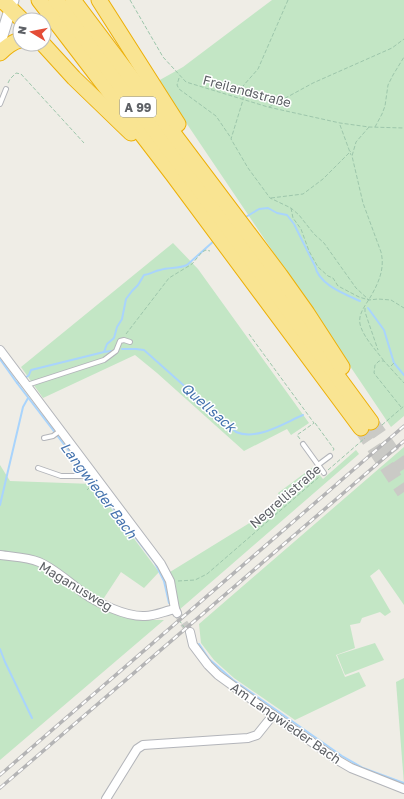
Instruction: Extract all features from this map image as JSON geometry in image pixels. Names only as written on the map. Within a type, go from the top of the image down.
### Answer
[{"type":"highway","name":"A 99","points":[[39,0],[173,175],[220,212]]},
{"type":"highway","name":"A 99","points":[[56,0],[220,212],[237,240],[368,426]]},
{"type":"highway","points":[[73,0],[220,212],[237,240],[284,281],[327,344],[342,369],[368,426]]},
{"type":"highway","points":[[100,0],[143,70],[213,178],[220,212]]},
{"type":"highway","points":[[6,2],[15,12]]},
{"type":"highway","points":[[0,53],[12,43]]},
{"type":"highway","points":[[50,52],[74,78],[131,132],[159,166],[173,175]]},
{"type":"main road","points":[[0,42],[6,2]]},
{"type":"street","points":[[0,350],[24,381],[58,432],[161,564],[170,581],[176,612]]},
{"type":"street","name":"Maganusweg","points":[[0,555],[40,563],[66,579],[92,598],[123,612],[151,616],[176,612]]},
{"type":"street","name":"Am Langwieder Bach","points":[[187,630],[193,645],[208,665],[218,675],[345,764],[404,789]]},
{"type":"street","points":[[106,799],[137,749],[143,745],[248,738],[257,734],[273,715]]},
{"type":"lane","points":[[0,104],[6,89]]},
{"type":"lane","points":[[24,381],[104,360],[116,351],[120,341],[124,340],[130,342]]},
{"type":"lane","points":[[44,438],[58,432]]},
{"type":"lane","points":[[303,444],[324,473]]},
{"type":"lane","points":[[318,465],[330,456]]},
{"type":"lane","points":[[38,468],[61,476],[84,476],[89,471]]},
{"type":"path","name":"Freilandstraße","points":[[130,0],[163,57],[186,82],[192,85],[268,107],[340,123],[369,127],[404,128]]},
{"type":"path","points":[[231,139],[243,100],[243,86],[258,69],[288,0]]},
{"type":"path","points":[[268,107],[313,82],[392,48],[404,39]]},
{"type":"path","points":[[374,127],[385,106],[388,85],[404,57]]},
{"type":"path","points":[[6,89],[10,79],[16,73],[21,74],[84,143]]},
{"type":"path","points":[[180,76],[177,84],[179,90],[216,116],[248,168],[270,198],[291,208],[300,216],[314,234],[324,243],[356,288],[369,300]]},
{"type":"path","points":[[340,123],[352,156],[363,203],[383,259],[383,267],[379,282],[365,306],[360,318],[360,326],[384,361],[404,383]]},
{"type":"path","points":[[352,156],[356,142],[369,127]]},
{"type":"path","points":[[270,198],[303,194],[322,179],[350,151]]},
{"type":"path","points":[[291,208],[309,251],[318,267],[328,276],[333,278],[338,286],[359,297],[369,300],[391,300],[404,308]]},
{"type":"path","points":[[120,341],[169,278],[192,264],[202,252],[206,250],[210,251]]},
{"type":"path","points":[[365,306],[365,312],[378,353]]},
{"type":"path","points":[[249,334],[334,449],[330,456]]},
{"type":"path","points":[[384,361],[379,361],[375,365],[374,373],[402,408]]},
{"type":"path","points":[[390,367],[394,363]]},
{"type":"path","name":"Negrellistraße","points":[[170,581],[195,580],[207,574],[324,473],[368,426],[404,406]]},
{"type":"path","points":[[303,444],[297,435],[314,422]]},
{"type":"path","points":[[87,490],[91,486]]},
{"type":"path","points":[[176,612],[187,630]]},
{"type":"green space","points":[[272,0],[404,0],[404,416],[391,427],[158,81],[183,67]]},
{"type":"green space","points":[[173,243],[198,269],[309,423],[291,435],[287,429],[244,451],[135,355],[43,398],[21,367]]},
{"type":"green space","points":[[404,447],[404,605],[379,569],[370,576],[391,612],[385,616],[380,612],[362,618],[360,623],[350,625],[355,648],[336,655],[345,677],[359,672],[366,686],[295,720],[234,678],[214,660],[201,643],[199,624]]},
{"type":"green space","points":[[356,450],[359,454],[179,610],[177,607],[176,586],[170,572],[282,503],[278,493],[313,467],[323,479]]},
{"type":"green space","points":[[0,465],[10,481],[93,484],[159,572],[144,588],[121,572],[102,601],[58,571],[0,553]]},
{"type":"green space","points":[[0,556],[43,566],[80,593],[148,620],[164,620],[0,760]]},
{"type":"green space","points":[[375,643],[384,660],[345,675],[337,655]]},
{"type":"green space","points":[[404,678],[404,784],[396,682]]},
{"type":"waterway","name":"Langwieder Bach","points":[[244,218],[259,209],[268,208],[277,213],[287,215],[294,224],[317,273],[333,288],[360,301]]},
{"type":"waterway","name":"Langwieder Bach","points":[[24,379],[29,375],[31,370],[104,352],[107,344],[114,338],[117,327],[122,319],[126,299],[144,275],[163,269],[187,265],[215,240]]},
{"type":"waterway","name":"Langwieder Bach","points":[[368,308],[384,330],[394,363],[404,375]]},
{"type":"waterway","name":"Quellsack","points":[[122,349],[144,350],[236,432],[244,434],[261,433],[303,415]]},
{"type":"waterway","name":"Langwieder Bach","points":[[104,352],[111,351]]},
{"type":"waterway","name":"Langwieder Bach","points":[[0,359],[17,383],[20,382]]},
{"type":"waterway","name":"Langwieder Bach","points":[[17,383],[155,563],[164,581],[169,603]]},
{"type":"waterway","points":[[0,505],[23,407],[28,398]]},
{"type":"waterway","name":"Langwieder Bach","points":[[199,644],[209,659],[233,680],[342,756],[363,768],[404,783]]},
{"type":"waterway","points":[[0,649],[32,718]]},
{"type":"tunnel","points":[[371,422],[404,469]]},
{"type":"tunnel","points":[[361,428],[404,492]]},
{"type":"tunnel","points":[[177,613],[190,632]]},
{"type":"railway","points":[[0,775],[404,426]]},
{"type":"railway","points":[[0,788],[404,441]]}]
